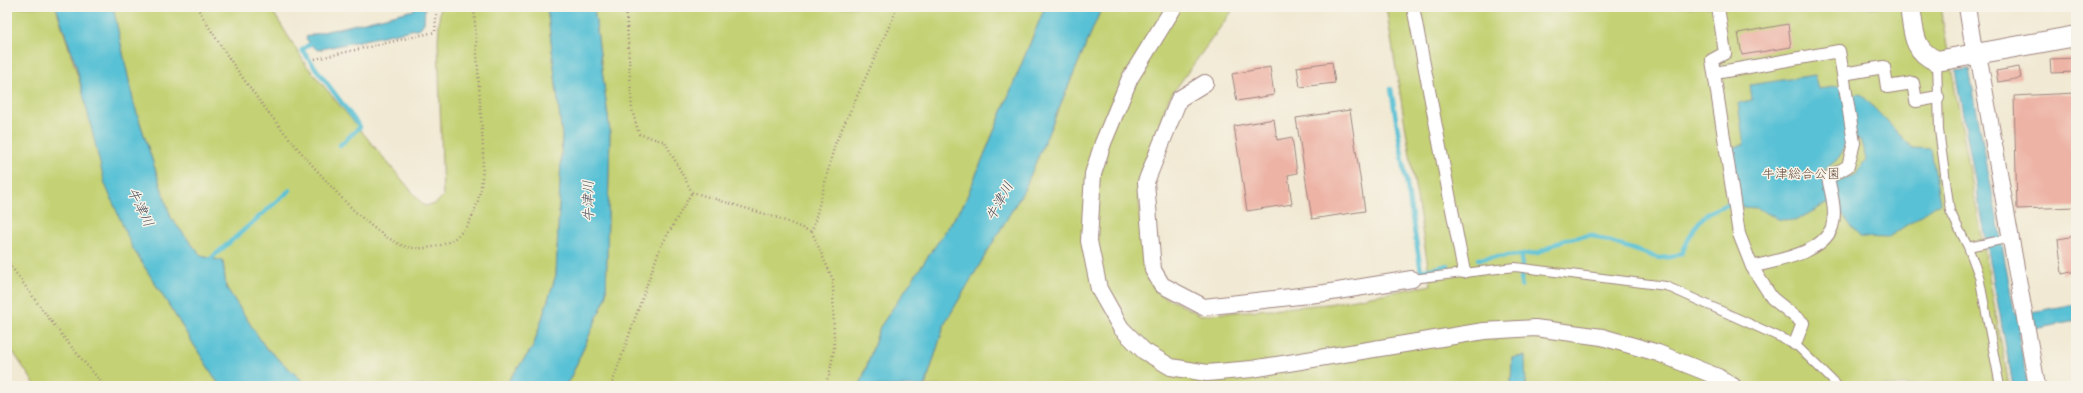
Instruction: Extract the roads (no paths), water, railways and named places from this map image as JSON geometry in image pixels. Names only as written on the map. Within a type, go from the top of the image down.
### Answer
[{"type":"street","points":[[1174,7],[1130,78],[1103,143],[1093,174],[1089,241],[1099,289],[1121,328],[1144,352],[1171,367],[1207,373],[1252,369],[1484,331],[1535,328],[1609,339],[1658,353],[1718,377],[1733,386]]},
{"type":"street","points":[[1413,7],[1464,272]]},
{"type":"street","points":[[1718,7],[1725,53],[1712,60],[1732,193],[1740,234],[1752,267],[1772,298],[1803,323],[1795,344]]},
{"type":"street","points":[[1910,7],[1919,50],[1927,57],[1938,61],[2076,36]]},
{"type":"street","points":[[1967,7],[1973,44],[1978,54],[2037,386]]},
{"type":"street","points":[[1714,73],[1839,51],[1854,143],[1848,166],[1828,178],[1834,208],[1832,226],[1823,241],[1811,250],[1752,267]]},
{"type":"street","points":[[1843,74],[1884,66],[1887,87],[1913,83],[1916,101],[1938,97]]},
{"type":"street","points":[[1205,84],[1179,99],[1146,182],[1153,270],[1162,285],[1204,307],[1325,293],[1412,279]]},
{"type":"lane","points":[[1938,61],[1938,130],[1950,211],[1968,247],[1979,276],[2000,386]]},
{"type":"lane","points":[[1968,247],[2011,238]]},
{"type":"lane","points":[[1412,279],[1515,267],[1666,286],[1795,344],[1838,386]]},
{"type":"water","name":"牛津川","points":[[56,7],[113,7],[134,104],[171,218],[201,256],[223,261],[226,287],[265,347],[308,386],[220,386],[132,247],[105,184],[76,65]]},
{"type":"water","points":[[415,7],[425,7],[424,23],[420,28],[317,50],[306,39],[307,36],[414,10]]},
{"type":"water","name":"牛津川","points":[[547,7],[594,7],[610,132],[606,297],[570,379],[564,386],[501,386],[506,384],[533,347],[556,275],[562,136]]},
{"type":"water","name":"牛津川","points":[[1045,7],[1102,7],[1024,190],[945,323],[925,386],[860,386],[880,327],[964,204]]},
{"type":"water","points":[[1969,69],[2015,315],[2076,304],[2076,321],[2018,332],[2028,386],[2013,386],[1955,71]]},
{"type":"water","points":[[1815,75],[1819,89],[1841,86],[1843,96],[1861,94],[1912,148],[1931,149],[1940,203],[1887,238],[1860,237],[1836,204],[1826,204],[1795,221],[1778,219],[1757,208],[1742,207],[1730,148],[1744,145],[1738,103],[1752,100],[1750,85]],"holes":[[[1860,139],[1866,159],[1855,176],[1833,183],[1823,180],[1824,169],[1838,158],[1846,143]]]},
{"type":"water","points":[[1525,356],[1526,386],[1511,386],[1512,358]]},
{"type":"waterway","points":[[315,40],[302,50],[360,127],[340,145]]},
{"type":"waterway","points":[[1391,89],[1421,271],[1448,265]]},
{"type":"waterway","points":[[208,261],[290,190]]},
{"type":"waterway","points":[[1478,259],[1538,253],[1563,240],[1590,235],[1659,258],[1671,257],[1682,253],[1693,230],[1705,216],[1721,207],[1746,201]]},
{"type":"waterway","points":[[1521,286],[1522,256]]},
{"type":"park label","name":"牛津総合公園","points":[[1801,173]]}]
